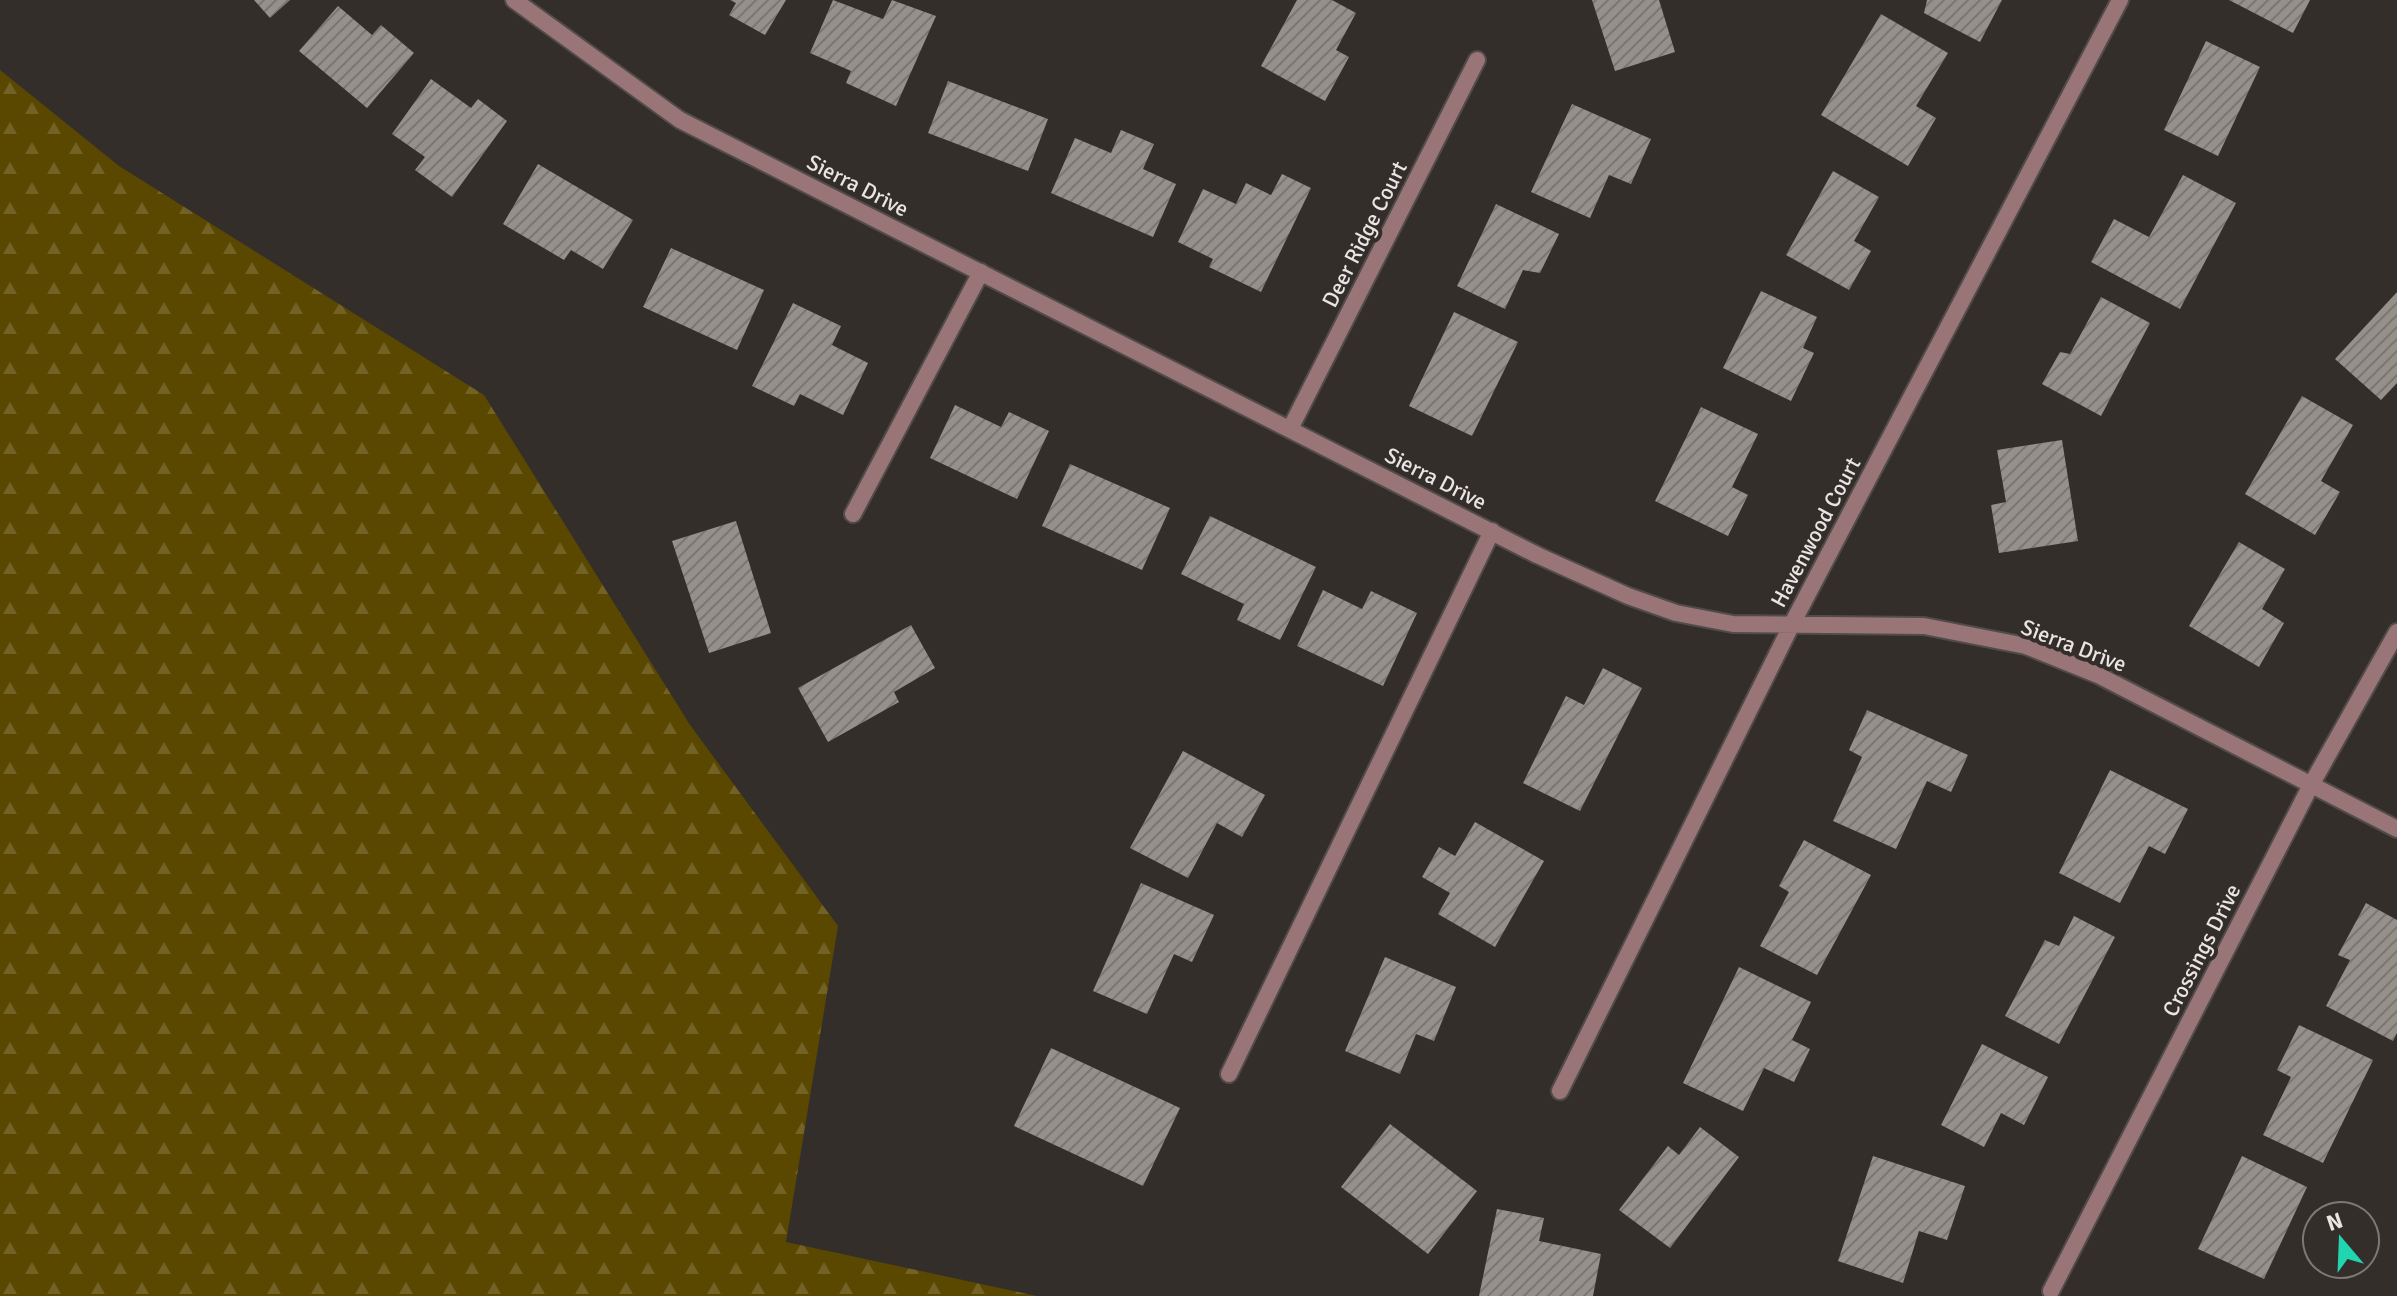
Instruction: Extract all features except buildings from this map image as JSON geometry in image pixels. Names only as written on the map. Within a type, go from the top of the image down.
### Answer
[{"type":"street","name":"Sierra Drive","points":[[514,0],[680,120],[1492,531],[1628,596],[1676,613],[1733,624],[1924,626],[2026,646],[2098,675],[2397,829]]},
{"type":"street","name":"Havenwood Court","points":[[1560,1091],[1792,624],[2120,0]]},
{"type":"street","name":"Deer Ridge Court","points":[[1290,429],[1477,60]]},
{"type":"street","points":[[853,514],[981,272]]},
{"type":"street","points":[[1229,1074],[1492,531]]},
{"type":"street","name":"Crossings Drive","points":[[2051,1291],[2311,785],[2397,632]]},
{"type":"green space","points":[[0,70],[119,166],[484,395],[690,725],[838,926],[786,1242],[1037,1296],[0,1296]]}]
